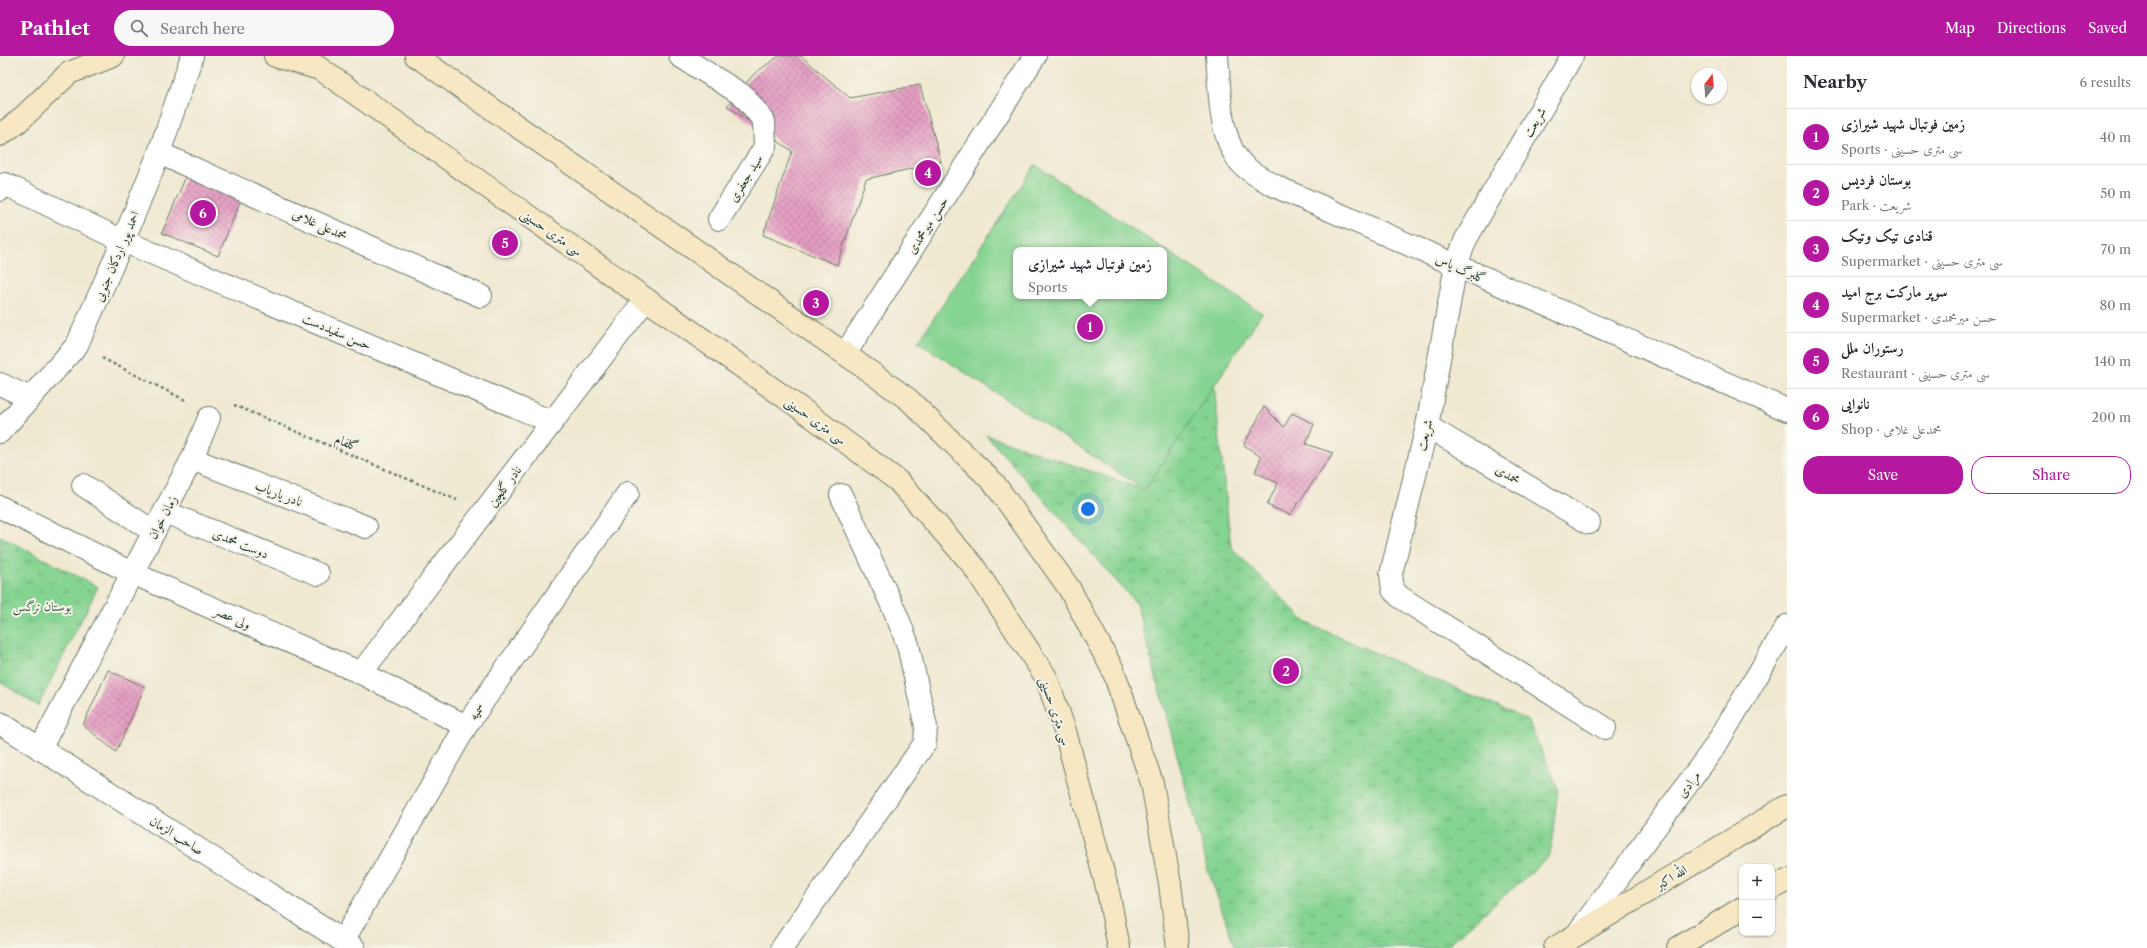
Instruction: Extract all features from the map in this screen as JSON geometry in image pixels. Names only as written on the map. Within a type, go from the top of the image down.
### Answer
[{"type":"main road","points":[[0,136],[69,73],[112,56]]},
{"type":"main road","points":[[275,56],[321,69]]},
{"type":"main road","name":"سی متری حسینی","points":[[302,56],[807,413],[898,480],[972,564],[1046,677],[1064,731],[1106,883],[1119,948]]},
{"type":"main road","points":[[416,56],[845,354],[908,400],[994,484],[1069,588],[1113,670],[1152,783],[1170,884],[1178,948]]},
{"type":"main road","name":"الله اکبر","points":[[1555,948],[1787,806]]},
{"type":"main road","points":[[1775,887],[1787,880]]},
{"type":"main road","points":[[1678,948],[1739,910]]},
{"type":"street","name":"احمد پور اردکان جنوبی","points":[[0,432],[77,345],[123,241],[159,152],[192,56]]},
{"type":"street","name":"سید جعفری","points":[[680,56],[744,96],[764,121],[765,147],[719,219]]},
{"type":"street","name":"حسن میرمحمدی","points":[[845,354],[1034,56]]},
{"type":"street","name":"گلبرگ یاس","points":[[1217,56],[1223,122],[1237,158],[1254,174],[1277,187],[1787,410]]},
{"type":"street","name":"شریعت","points":[[1572,56],[1466,239],[1456,265],[1427,426],[1391,574],[1393,590],[1400,598],[1605,728]]},
{"type":"street","name":"محمدعلی غلامی","points":[[159,152],[481,296]]},
{"type":"street","name":"حسن سفیددست","points":[[3,187],[123,241],[552,422]]},
{"type":"street","name":"نادر گلچین","points":[[361,673],[646,299]]},
{"type":"street","points":[[0,384],[30,398]]},
{"type":"street","name":"زمان خوان","points":[[40,748],[165,512],[192,459],[209,418]]},
{"type":"street","name":"محمدی","points":[[1427,426],[1589,523]]},
{"type":"street","name":"نادر یاریاب","points":[[192,459],[366,527]]},
{"type":"street","points":[[83,485],[154,532]]},
{"type":"street","name":"سمیه","points":[[348,944],[466,726],[628,493]]},
{"type":"street","points":[[782,948],[925,743],[926,727],[908,645],[897,616],[841,495]]},
{"type":"street","name":"ولی عصر","points":[[0,506],[132,573],[361,673],[466,726]]},
{"type":"street","name":"دوست محمدی","points":[[165,512],[318,574]]},
{"type":"street","name":"مرادی","points":[[1577,935],[1714,748],[1787,626]]},
{"type":"street","name":"صاحب الزمان","points":[[0,724],[348,944]]},
{"type":"path","points":[[77,345],[204,410],[209,418]]},
{"type":"path","name":"گلفام","points":[[209,418],[220,399],[485,512]]},
{"type":"green space","points":[[1035,165],[1161,247],[1013,247],[1013,299],[1167,299],[1167,251],[1262,313],[1145,490],[918,342]]},
{"type":"green space","points":[[1214,385],[1231,547],[1307,623],[1528,720],[1558,788],[1550,856],[1444,948],[1235,948],[1208,870],[1136,603],[986,435],[1145,490]]},
{"type":"green space","name":"بوستان نرگس","points":[[0,536],[98,587],[38,706],[0,682]]},
{"type":"building","points":[[779,56],[801,56],[850,98],[920,85],[941,162],[866,179],[837,265],[763,235],[792,151],[727,106],[754,74]]},
{"type":"building","points":[[189,169],[244,192],[218,256],[162,233]]},
{"type":"building","points":[[1264,407],[1284,427],[1292,413],[1314,424],[1306,444],[1333,453],[1290,515],[1267,505],[1278,483],[1255,472],[1261,457],[1244,445]]},
{"type":"building","points":[[108,670],[145,687],[116,752],[83,725]]},
{"type":"place","name":"سوپر مارکت برج امید","points":[[928,173]]},
{"type":"place","name":"نانوایی","points":[[203,213]]},
{"type":"place","name":"رستوران ملل","points":[[505,243]]},
{"type":"place","name":"قنادی تیک وتیک","points":[[816,303]]},
{"type":"place","name":"زمین فوتبال شهید شیرازی","points":[[1090,327]]},
{"type":"place","name":"بوستان فردیس","points":[[1286,671]]}]
